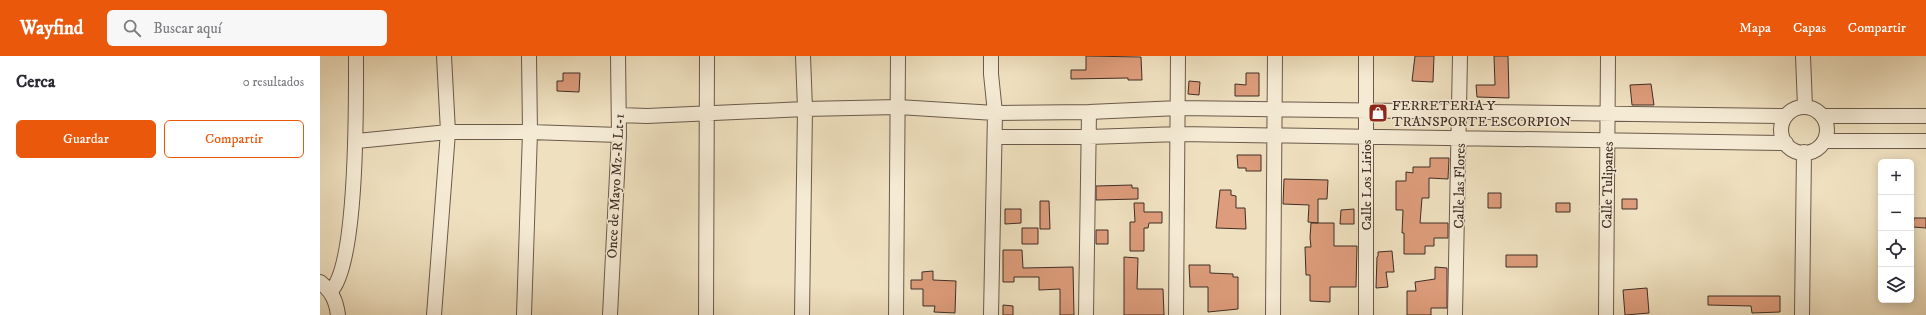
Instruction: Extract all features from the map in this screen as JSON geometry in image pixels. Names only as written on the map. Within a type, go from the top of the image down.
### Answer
[{"type":"street","points":[[331,291],[337,285],[347,246],[357,141],[356,56]]},
{"type":"street","points":[[434,315],[448,132],[444,56]]},
{"type":"street","points":[[524,315],[530,132],[529,56]]},
{"type":"street","name":"Once de Mayo Mz-R Lt-1","points":[[610,315],[619,135],[618,56]]},
{"type":"street","points":[[706,315],[707,56]]},
{"type":"street","points":[[802,315],[805,109],[803,56]]},
{"type":"street","points":[[896,315],[898,56]]},
{"type":"street","points":[[991,56],[990,74],[995,113],[991,315]]},
{"type":"street","points":[[1176,315],[1179,134],[1178,56]]},
{"type":"street","points":[[1273,315],[1275,56]]},
{"type":"street","name":"Calle Los Lirios","points":[[1366,56],[1366,315]]},
{"type":"street","name":"Calle las Flores","points":[[1456,315],[1460,139],[1460,56]]},
{"type":"street","name":"Calle Tulipanes","points":[[1606,315],[1608,56]]},
{"type":"street","points":[[1803,56],[1805,107]]},
{"type":"street","points":[[1805,107],[1818,111],[1823,116],[1827,130],[1824,142],[1818,148],[1804,152],[1791,148],[1786,143],[1781,129],[1786,116],[1791,111],[1805,107]]},
{"type":"street","points":[[619,115],[647,116],[805,109],[898,108],[995,113],[1089,112],[1179,108],[1786,116]]},
{"type":"street","points":[[1086,315],[1089,112]]},
{"type":"street","points":[[1823,116],[1926,116]]},
{"type":"street","points":[[357,141],[448,132],[530,132],[619,135]]},
{"type":"street","points":[[995,137],[1089,137],[1179,134],[1366,138],[1786,143]]},
{"type":"street","points":[[1824,142],[1926,141]]},
{"type":"street","points":[[1802,315],[1804,152]]},
{"type":"street","points":[[320,282],[331,291],[336,302],[338,315]]},
{"type":"building","points":[[1086,56],[1141,57],[1142,80],[1128,80],[1128,78],[1071,79],[1071,70],[1086,70]]},
{"type":"building","points":[[1415,56],[1434,56],[1433,82],[1412,81]]},
{"type":"building","points":[[1494,56],[1508,56],[1509,98],[1477,97],[1476,85],[1495,85]]},
{"type":"building","points":[[563,73],[580,73],[579,92],[557,91],[557,81],[563,81]]},
{"type":"building","points":[[1246,73],[1259,73],[1259,96],[1235,96],[1235,84],[1246,85]]},
{"type":"building","points":[[1189,81],[1200,82],[1199,95],[1188,94]]},
{"type":"building","points":[[1651,84],[1654,105],[1632,105],[1630,85]]},
{"type":"building","points":[[1237,155],[1261,155],[1261,171],[1246,171],[1246,168],[1238,168]]},
{"type":"building","points":[[1430,158],[1449,158],[1448,179],[1429,178],[1429,198],[1422,198],[1420,223],[1448,223],[1448,238],[1434,238],[1434,246],[1425,246],[1425,254],[1404,254],[1404,233],[1402,233],[1403,210],[1396,210],[1396,181],[1406,181],[1406,172],[1413,173],[1413,167],[1430,167]]},
{"type":"building","points":[[1284,179],[1328,180],[1327,199],[1318,199],[1318,223],[1308,222],[1309,205],[1283,204]]},
{"type":"building","points":[[1132,185],[1132,188],[1138,188],[1138,199],[1096,200],[1096,186]]},
{"type":"building","points":[[1220,190],[1231,190],[1231,195],[1236,196],[1236,208],[1245,208],[1246,229],[1216,228]]},
{"type":"building","points":[[1488,193],[1501,193],[1501,208],[1488,208]]},
{"type":"building","points":[[1622,199],[1637,199],[1637,209],[1622,209]]},
{"type":"building","points":[[1040,201],[1049,201],[1050,229],[1040,229]]},
{"type":"building","points":[[1134,203],[1144,203],[1144,212],[1162,212],[1162,223],[1149,223],[1148,228],[1144,228],[1144,251],[1130,251],[1130,222],[1135,222]]},
{"type":"building","points":[[1556,203],[1570,203],[1570,212],[1556,212]]},
{"type":"building","points":[[1005,209],[1021,209],[1021,223],[1005,224]]},
{"type":"building","points":[[1354,209],[1354,224],[1340,224],[1341,210]]},
{"type":"building","points":[[1914,218],[1926,218],[1926,228],[1914,227]]},
{"type":"building","points":[[1311,223],[1334,223],[1334,246],[1357,246],[1356,287],[1330,287],[1330,302],[1310,301],[1310,275],[1306,275],[1305,247],[1311,247]]},
{"type":"building","points":[[1022,228],[1038,228],[1038,244],[1022,244]]},
{"type":"building","points":[[1096,230],[1108,230],[1108,244],[1096,244]]},
{"type":"building","points":[[1003,250],[1022,250],[1023,268],[1073,267],[1074,315],[1060,315],[1060,289],[1039,290],[1039,277],[1014,277],[1014,282],[1003,282]]},
{"type":"building","points":[[1392,251],[1394,272],[1386,272],[1388,287],[1376,288],[1378,252]]},
{"type":"building","points":[[1506,255],[1537,255],[1537,267],[1506,267]]},
{"type":"building","points":[[1124,257],[1138,258],[1137,289],[1163,289],[1164,315],[1124,315]]},
{"type":"building","points":[[1189,265],[1210,265],[1210,273],[1233,274],[1233,277],[1238,277],[1238,309],[1208,312],[1208,287],[1190,287]]},
{"type":"building","points":[[1435,267],[1447,268],[1447,308],[1431,308],[1431,315],[1407,315],[1407,291],[1416,291],[1415,282],[1435,279]]},
{"type":"building","points":[[933,271],[933,280],[956,281],[955,313],[934,312],[935,306],[923,306],[923,289],[911,289],[911,280],[922,280],[922,272]]},
{"type":"building","points":[[1647,288],[1649,313],[1625,315],[1623,290]]},
{"type":"building","points":[[1708,296],[1780,296],[1780,312],[1752,313],[1751,306],[1708,305]]},
{"type":"building","points":[[1003,305],[1013,306],[1013,315],[1003,315]]},
{"type":"place","name":"FERRETERIA Y TRANSPORTE ESCORPION","points":[[1378,113]]}]
